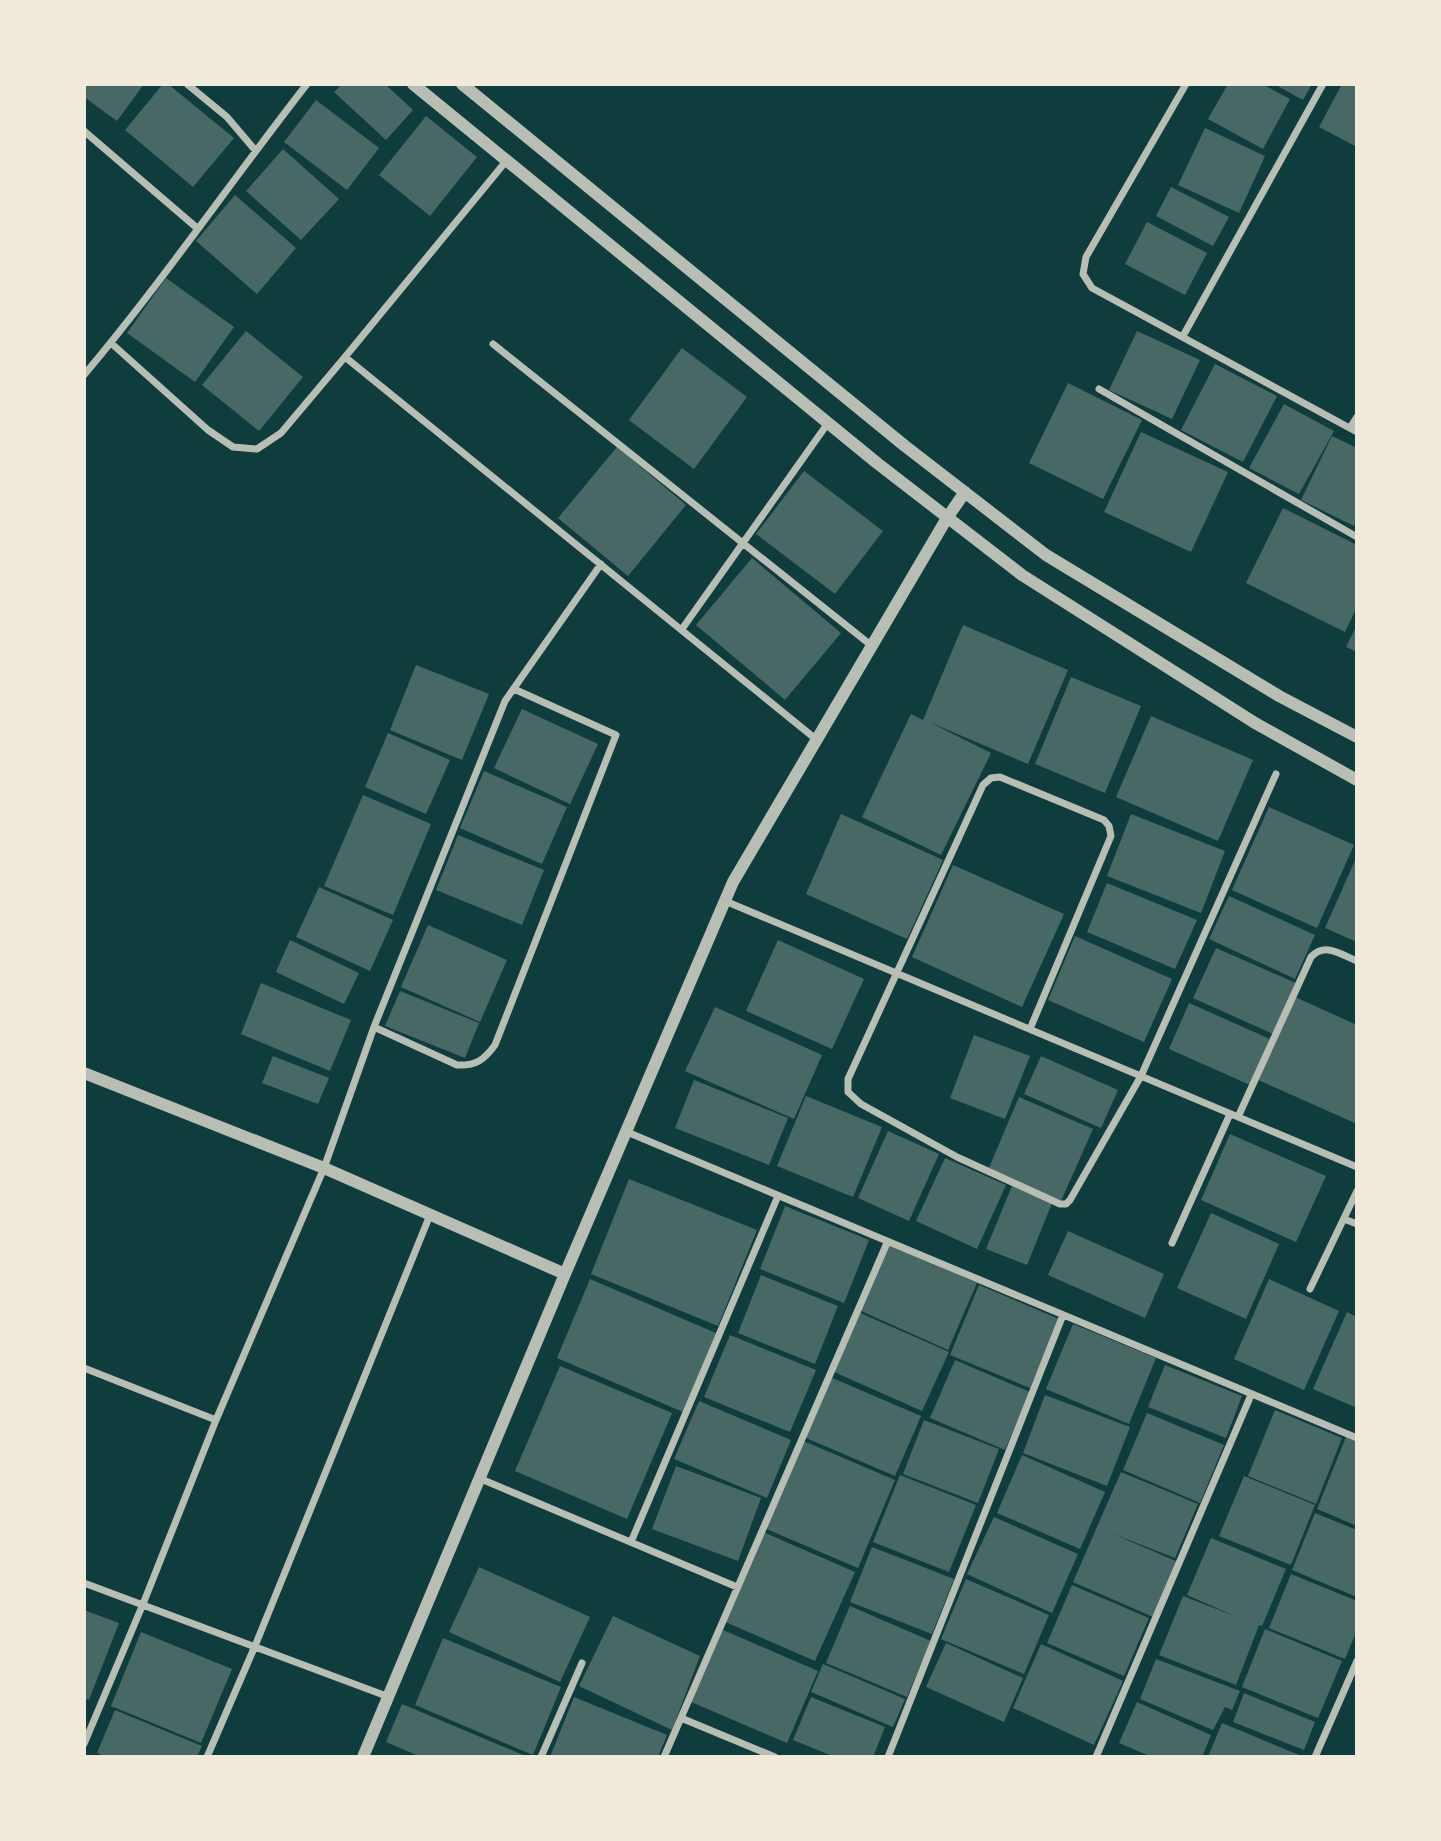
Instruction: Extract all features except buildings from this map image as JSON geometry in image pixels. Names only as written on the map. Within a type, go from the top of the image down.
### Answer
[{"type":"street","points":[[187,84],[227,117],[255,150]]},
{"type":"street","points":[[84,375],[307,84]]},
{"type":"street","points":[[413,84],[828,423],[1022,576],[1255,723],[1357,780]]},
{"type":"street","points":[[462,84],[905,446],[1046,555],[1279,696],[1357,737]]},
{"type":"street","points":[[1185,84],[1086,257],[1083,274],[1092,288],[1354,430],[1357,417]]},
{"type":"street","points":[[1183,336],[1323,84]]},
{"type":"street","points":[[84,131],[197,228]]},
{"type":"street","points":[[111,343],[208,430],[233,447],[257,449],[281,433],[507,160]]},
{"type":"street","points":[[493,344],[872,646]]},
{"type":"street","points":[[345,358],[817,740]]},
{"type":"street","points":[[1099,389],[1357,537]]},
{"type":"street","points":[[681,629],[828,423]]},
{"type":"street","points":[[363,1757],[733,881],[947,517],[965,492]]},
{"type":"street","points":[[84,1744],[216,1420],[324,1168],[374,1027],[505,701],[601,564]]},
{"type":"street","points":[[374,1027],[457,1065],[472,1066],[484,1059],[495,1045],[616,735],[514,689]]},
{"type":"street","points":[[1030,1029],[1111,836],[1109,826],[1104,820],[1000,777],[991,778],[983,785],[848,1079],[848,1092],[861,1104],[947,1151],[1060,1205],[1070,1200],[1141,1076],[1276,774]]},
{"type":"street","points":[[725,901],[1357,1167]]},
{"type":"street","points":[[1172,1243],[1311,957],[1318,950],[1327,949],[1357,961]]},
{"type":"street","points":[[84,1073],[324,1168],[565,1274]]},
{"type":"street","points":[[627,1132],[1357,1438]]},
{"type":"street","points":[[1310,1289],[1357,1191]]},
{"type":"street","points":[[631,1542],[778,1196]]},
{"type":"street","points":[[207,1757],[255,1646],[430,1215]]},
{"type":"street","points":[[1344,1219],[1357,1224]]},
{"type":"street","points":[[664,1757],[887,1242]]},
{"type":"street","points":[[888,1757],[1063,1315]]},
{"type":"street","points":[[84,1368],[216,1420]]},
{"type":"street","points":[[1096,1757],[1251,1395]]},
{"type":"street","points":[[481,1479],[737,1587]]},
{"type":"street","points":[[84,1583],[388,1697]]},
{"type":"street","points":[[1315,1757],[1357,1661]]},
{"type":"street","points":[[541,1757],[582,1663]]},
{"type":"street","points":[[681,1718],[775,1757]]}]
